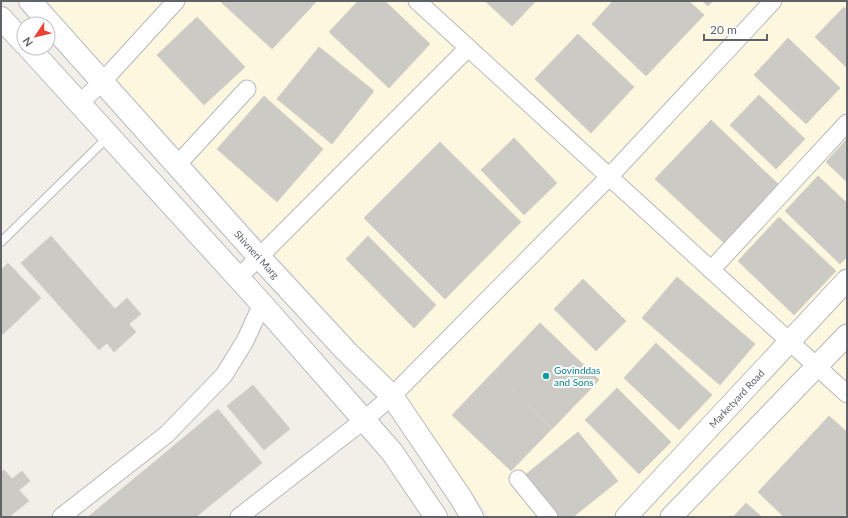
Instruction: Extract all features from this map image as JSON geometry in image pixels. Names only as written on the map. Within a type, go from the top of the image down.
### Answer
[{"type":"main road","name":"Shivneri Marg","points":[[30,1],[259,257],[346,351],[392,396],[461,498],[472,517]]},
{"type":"main road","points":[[1,18],[16,34]]},
{"type":"main road","points":[[36,56],[262,304],[392,452],[436,517]]},
{"type":"street","points":[[80,103],[102,82],[176,1]]},
{"type":"street","points":[[417,1],[847,394]]},
{"type":"street","points":[[239,517],[364,420],[392,396],[609,177],[773,1]]},
{"type":"street","points":[[238,278],[468,48]]},
{"type":"street","points":[[178,165],[247,89]]},
{"type":"street","points":[[711,270],[847,123]]},
{"type":"street","name":"Marketyard Road","points":[[626,517],[847,280]]},
{"type":"street","points":[[61,517],[167,434],[224,375],[245,340],[262,304]]},
{"type":"street","points":[[671,517],[847,335]]},
{"type":"street","points":[[518,479],[549,517]]},
{"type":"lane","points":[[1,242],[109,135]]},
{"type":"shaded area","points":[[46,1],[847,1],[847,517],[490,517],[367,356]]},
{"type":"building","points":[[223,1],[317,1],[272,49],[222,3]]},
{"type":"building","points":[[358,1],[385,1],[430,44],[389,88],[329,32]]},
{"type":"building","points":[[485,1],[536,1],[512,26]]},
{"type":"building","points":[[613,1],[689,1],[704,15],[646,76],[592,24]]},
{"type":"building","points":[[702,1],[713,1],[708,6]]},
{"type":"building","points":[[844,7],[847,10],[847,68],[815,37]]},
{"type":"building","points":[[197,17],[245,67],[204,105],[157,55]]},
{"type":"building","points":[[578,34],[634,87],[591,133],[535,79]]},
{"type":"building","points":[[788,38],[840,88],[806,124],[754,75]]},
{"type":"building","points":[[319,47],[374,91],[332,144],[277,99]]},
{"type":"building","points":[[759,95],[805,139],[776,169],[730,125]]},
{"type":"building","points":[[264,96],[323,149],[277,202],[217,149]]},
{"type":"building","points":[[711,120],[779,185],[724,243],[655,179]]},
{"type":"building","points":[[514,138],[557,183],[524,215],[481,170]]},
{"type":"building","points":[[847,139],[847,182],[826,162]]},
{"type":"building","points":[[440,142],[521,222],[445,299],[364,218]]},
{"type":"building","points":[[818,176],[847,203],[847,257],[840,264],[785,211]]},
{"type":"building","points":[[779,217],[836,271],[794,315],[738,261]]},
{"type":"building","points":[[51,236],[115,309],[127,298],[141,314],[129,324],[136,332],[114,352],[107,343],[99,350],[21,263]]},
{"type":"building","points":[[368,236],[436,305],[414,328],[346,259]]},
{"type":"building","points":[[8,263],[41,298],[1,336],[1,270]]},
{"type":"building","points":[[677,277],[755,344],[720,385],[642,318]]},
{"type":"building","points":[[583,279],[626,321],[596,351],[554,309]]},
{"type":"building","points":[[540,323],[599,380],[511,471],[452,415]]},
{"type":"building","name":"Govinddas and Sons","points":[[540,323],[599,380],[552,429],[494,372]]},
{"type":"building","points":[[656,343],[712,395],[679,430],[624,378]]},
{"type":"building","points":[[253,385],[290,429],[264,450],[227,406]]},
{"type":"building","points":[[617,388],[671,442],[639,474],[585,420]]},
{"type":"building","points":[[218,409],[262,463],[196,517],[88,517]]},
{"type":"building","points":[[829,416],[847,432],[847,513],[843,517],[784,517],[758,492]]},
{"type":"building","points":[[578,432],[618,481],[573,517],[558,517],[525,475]]},
{"type":"building","points":[[4,470],[12,479],[22,471],[30,481],[19,490],[29,501],[9,517],[1,517],[1,472]]},
{"type":"building","points":[[746,503],[762,517],[733,517]]},
{"type":"place","name":"Govinddas and Sons","points":[[546,376]]}]
